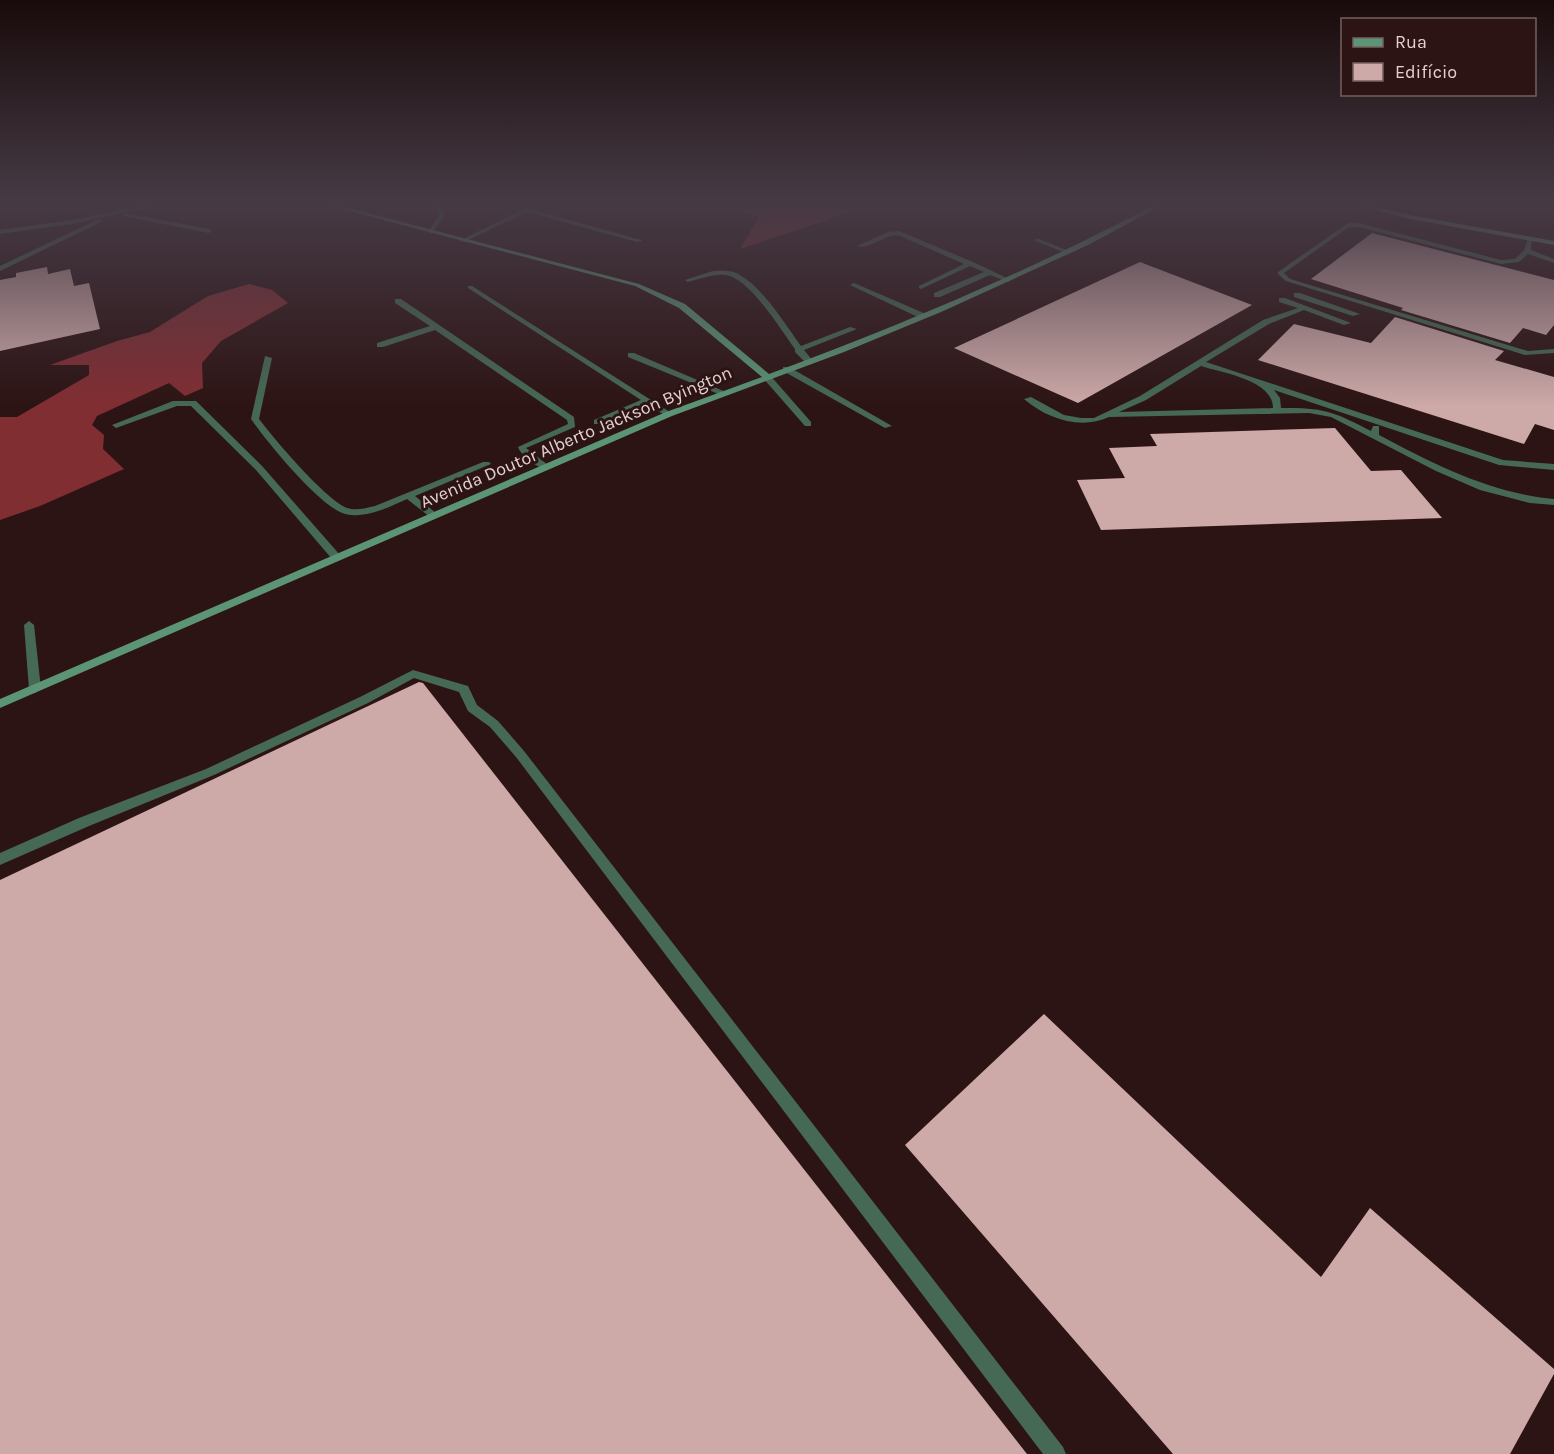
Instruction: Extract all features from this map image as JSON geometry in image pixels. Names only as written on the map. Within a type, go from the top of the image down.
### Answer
[{"type":"main road","points":[[583,270],[661,294],[682,306],[766,376]]},
{"type":"main road","name":"Avenida Doutor Alberto Jackson Byington","points":[[0,704],[669,414],[923,316],[1030,270]]},
{"type":"street","points":[[921,287],[957,270]]},
{"type":"street","points":[[986,270],[1013,278]]},
{"type":"street","points":[[999,270],[1013,278]]},
{"type":"street","points":[[1284,270],[1280,273],[1288,280],[1527,353],[1542,354],[1554,351]]},
{"type":"street","points":[[937,295],[991,272]]},
{"type":"street","points":[[688,280],[715,273],[731,273],[742,279],[809,361]]},
{"type":"street","points":[[854,285],[923,316]]},
{"type":"street","points":[[470,287],[669,414]]},
{"type":"street","points":[[1297,295],[1356,314]]},
{"type":"street","points":[[1282,300],[1347,323]]},
{"type":"street","points":[[398,301],[572,419],[572,425],[522,447],[522,450],[545,467]]},
{"type":"street","points":[[1028,399],[1061,417],[1071,420],[1096,420],[1143,398],[1266,322],[1320,302]]},
{"type":"street","points":[[380,345],[436,327]]},
{"type":"street","points":[[798,350],[853,329]]},
{"type":"street","points":[[631,355],[724,393]]},
{"type":"street","points":[[268,358],[255,419],[270,438],[327,497],[341,508],[357,511],[382,507],[486,464]]},
{"type":"street","points":[[1202,363],[1502,463],[1554,467]]},
{"type":"street","points":[[786,369],[888,426]]},
{"type":"street","points":[[766,376],[808,424]]},
{"type":"street","points":[[1262,382],[1275,396],[1278,403],[1277,410]]},
{"type":"street","points":[[1143,398],[1170,414]]},
{"type":"street","points":[[597,422],[648,400]]},
{"type":"street","points":[[116,425],[176,403],[193,403],[259,468],[336,557]]},
{"type":"street","points":[[1108,416],[1277,410],[1320,411],[1344,419],[1423,461],[1477,485],[1512,496],[1554,502]]},
{"type":"street","points":[[1375,436],[1376,422]]},
{"type":"street","points":[[408,495],[433,515]]},
{"type":"street","points":[[29,625],[35,688]]},
{"type":"street","points":[[0,859],[84,822],[210,772],[364,700],[413,674],[464,689],[472,708],[494,724],[520,754],[1056,1454]]},
{"type":"shaded area","points":[[249,284],[272,290],[288,303],[221,341],[202,363],[203,388],[185,396],[169,383],[97,416],[92,425],[104,435],[103,449],[124,469],[40,506],[0,520],[0,417],[17,417],[89,375],[89,365],[50,365],[150,332],[208,296]]},
{"type":"building","points":[[47,270],[48,274],[70,270],[74,286],[89,283],[100,329],[0,351],[0,280],[16,277],[16,273]]},
{"type":"building","points":[[1123,270],[1160,270],[1252,305],[1078,403],[954,348]]},
{"type":"building","points":[[1323,270],[1515,270],[1554,280],[1554,325],[1546,335],[1523,328],[1510,343],[1401,310],[1403,308],[1311,279]]},
{"type":"building","points":[[1395,317],[1504,351],[1495,360],[1554,377],[1554,430],[1535,424],[1524,444],[1258,360],[1294,324],[1371,343]]},
{"type":"building","points":[[1335,428],[1371,471],[1401,470],[1442,518],[1101,530],[1077,480],[1125,478],[1109,448],[1157,446],[1150,434]]},
{"type":"building","points":[[419,682],[423,683],[1027,1454],[0,1454],[0,880]]},
{"type":"building","points":[[1044,1014],[1321,1277],[1370,1208],[1554,1369],[1554,1374],[1510,1454],[1173,1454],[905,1145]]}]
